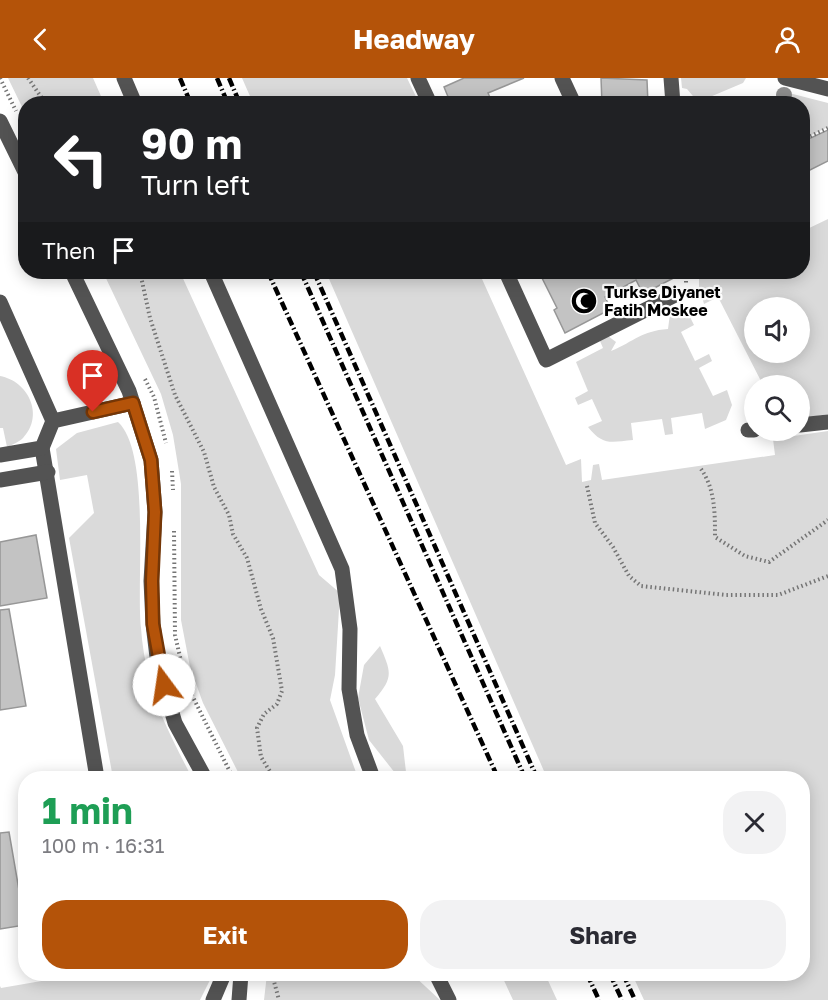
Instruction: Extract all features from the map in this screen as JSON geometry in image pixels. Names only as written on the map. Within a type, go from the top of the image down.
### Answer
[{"type":"street","points":[[124,78],[132,96]]},
{"type":"street","points":[[418,78],[426,96]]},
{"type":"street","points":[[562,78],[570,96]]},
{"type":"street","points":[[671,78],[672,96]]},
{"type":"street","points":[[785,78],[828,89]]},
{"type":"street","points":[[0,121],[18,158]]},
{"type":"street","points":[[75,279],[133,403],[151,460],[155,512],[153,614],[158,665],[175,723],[201,771]]},
{"type":"street","points":[[214,279],[342,569],[350,629],[349,689],[357,735],[370,771]]},
{"type":"street","points":[[509,279],[546,360],[675,295]]},
{"type":"street","points":[[0,302],[53,421],[42,447],[48,472],[96,771]]},
{"type":"street","points":[[53,421],[133,403]]},
{"type":"street","points":[[810,424],[828,422]]},
{"type":"street","points":[[0,456],[42,447]]},
{"type":"street","points":[[0,480],[48,472]]},
{"type":"street","points":[[213,1000],[221,981]]},
{"type":"street","points":[[239,1000],[240,981]]},
{"type":"street","points":[[440,981],[449,1000]]},
{"type":"path","points":[[0,78],[18,116]]},
{"type":"path","points":[[28,78],[40,96]]},
{"type":"path","points":[[810,136],[828,128]]},
{"type":"path","points":[[142,279],[150,318],[175,395],[204,452],[214,487],[229,515],[233,534],[247,558],[261,609],[273,638],[282,691],[277,704],[264,714],[257,728],[261,756],[269,771]]},
{"type":"path","points":[[701,469],[710,481],[715,509],[715,537],[745,556],[769,562],[828,520]]},
{"type":"path","points":[[588,486],[595,523],[613,547],[629,576],[641,586],[726,595],[778,595],[828,576]]},
{"type":"path","points":[[274,981],[279,1000]]},
{"type":"shaded area","points":[[8,78],[93,78],[101,96],[18,96],[18,99]]},
{"type":"shaded area","points":[[242,78],[407,78],[416,96],[250,96]]},
{"type":"shaded area","points":[[681,78],[746,78],[743,83],[712,96],[693,96],[687,89],[682,88]]},
{"type":"shaded area","points":[[810,98],[828,103],[828,127],[810,136]]},
{"type":"shaded area","points":[[828,219],[828,414],[810,417],[810,375],[758,375],[752,363],[810,363],[810,297],[744,297],[744,348],[718,297],[704,304],[699,279],[810,279],[810,228]]},
{"type":"shaded area","points":[[106,279],[183,279],[319,575],[340,593],[335,675],[330,700],[355,771],[237,771],[203,703],[190,667],[181,620],[181,484],[173,435],[161,394]]},
{"type":"shaded area","points":[[329,279],[482,279],[566,465],[581,459],[582,482],[591,480],[593,465],[599,464],[602,480],[775,455],[773,441],[810,441],[810,434],[828,431],[828,1000],[644,1000],[635,981],[810,981],[810,771],[544,771]]},
{"type":"shaded area","points":[[671,306],[689,315],[694,325],[681,332],[695,361],[709,354],[712,361],[699,368],[713,396],[727,390],[732,405],[726,420],[705,429],[702,413],[671,418],[673,434],[665,435],[662,419],[631,423],[633,440],[613,442],[603,440],[588,427],[602,421],[592,399],[578,405],[575,398],[588,391],[576,362],[603,348],[600,341],[608,336],[616,342],[611,351],[644,334],[668,329]]},
{"type":"shaded area","points":[[0,376],[10,379],[25,392],[33,410],[33,419],[29,429],[21,439],[7,447],[3,428],[0,428]]},
{"type":"shaded area","points":[[118,422],[128,438],[135,461],[138,488],[140,607],[146,666],[162,717],[188,771],[112,771],[69,538],[94,513],[87,475],[60,480],[56,449],[77,433]]},
{"type":"shaded area","points":[[380,646],[389,674],[385,685],[375,699],[403,746],[406,771],[393,771],[369,740],[358,698],[364,665]]},
{"type":"shaded area","points":[[42,981],[210,981],[200,1000],[0,1000],[0,986],[1,988]]},
{"type":"shaded area","points":[[266,981],[420,981],[440,1000],[264,1000]]},
{"type":"shaded area","points":[[504,981],[548,981],[557,1000],[513,1000]]},
{"type":"building","points":[[464,78],[524,78],[488,93],[489,96],[448,96],[444,87]]},
{"type":"building","points":[[601,78],[647,80],[648,96],[602,96]]},
{"type":"building","points":[[828,130],[828,161],[810,170],[810,138]]},
{"type":"building","name":"Turkse Diyanet Fatih Moskee","points":[[542,279],[672,279],[643,294],[636,280],[605,297],[611,309],[565,333],[554,310],[557,308]]},
{"type":"building","points":[[36,535],[47,598],[0,606],[0,542]]},
{"type":"building","points":[[9,609],[26,706],[0,710],[0,610]]},
{"type":"building","points":[[9,832],[18,884],[18,926],[0,929],[0,833]]},
{"type":"railway","points":[[180,78],[188,96]]},
{"type":"railway","points":[[217,78],[225,96]]},
{"type":"railway","points":[[229,78],[237,96]]},
{"type":"railway","points":[[271,279],[495,771]]},
{"type":"railway","points":[[304,279],[522,771]]},
{"type":"railway","points":[[317,279],[534,771]]},
{"type":"railway","points":[[590,981],[599,1000]]},
{"type":"railway","points":[[613,981],[622,1000]]},
{"type":"railway","points":[[626,981],[635,1000]]},
{"type":"place","name":"Turkse Diyanet Fatih Moskee","points":[[584,301]]},
{"type":"route","points":[[93,412],[133,403],[151,460],[155,512],[153,624],[158,665],[164,685]]}]
